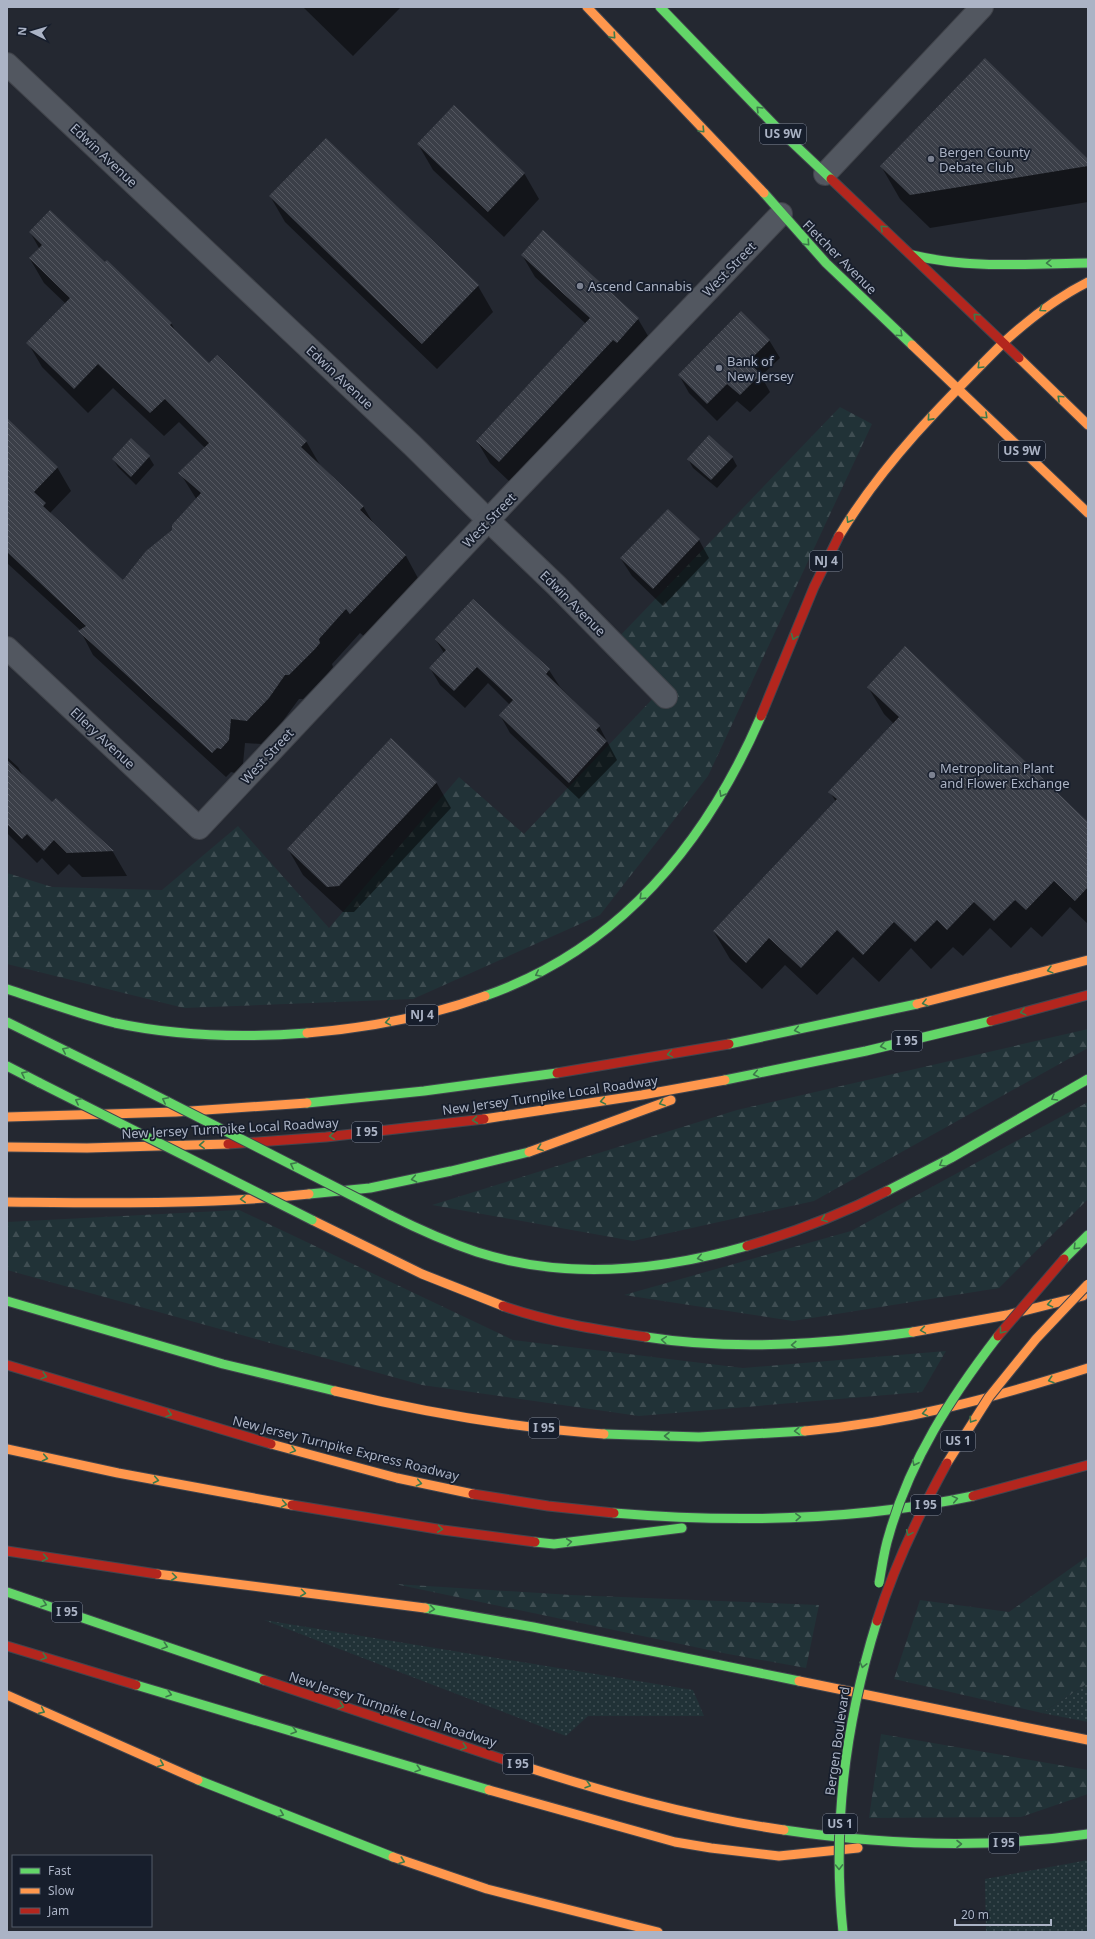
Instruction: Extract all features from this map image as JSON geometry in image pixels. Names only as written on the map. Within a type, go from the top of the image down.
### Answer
[{"type":"main road","name":"Fletcher Avenue","points":[[587,7],[752,180],[826,263],[956,390],[1088,513]]},
{"type":"main road","name":"US 9W","points":[[660,7],[736,87],[825,174],[1088,425]]},
{"type":"main road","points":[[911,255],[937,261],[971,265],[1088,263]]},
{"type":"main road","points":[[1003,343],[1034,315],[1056,299],[1088,282]]},
{"type":"main road","name":"NJ 4","points":[[7,989],[117,1023],[148,1028],[242,1036],[271,1035],[333,1030],[426,1014],[510,987],[559,964],[603,931],[647,892],[686,848],[721,796],[744,752],[812,591],[838,538],[868,490],[929,418],[1003,343]]},
{"type":"main road","points":[[7,1117],[197,1111],[271,1106],[522,1079],[710,1047],[848,1020],[953,996],[1088,960]]},
{"type":"main road","name":"New Jersey Turnpike Local Roadway","points":[[7,1147],[153,1147],[288,1140],[510,1116],[725,1080],[870,1049],[1088,995]]},
{"type":"main road","points":[[7,1022],[137,1086],[390,1215],[460,1246],[492,1256],[553,1267],[589,1270],[658,1266],[692,1260],[744,1247],[798,1230],[889,1191],[933,1168],[1088,1079]]},
{"type":"main road","points":[[7,1066],[312,1220],[430,1277],[484,1299],[536,1315],[596,1330],[651,1339],[718,1345],[770,1346],[826,1343],[944,1327],[1088,1295]]},
{"type":"main road","points":[[7,1202],[128,1203],[201,1201],[293,1196],[370,1188],[522,1154],[725,1080]]},
{"type":"main road","points":[[874,1628],[881,1569],[887,1540],[896,1509],[920,1451],[950,1402],[987,1351],[1045,1280],[1088,1235]]},
{"type":"main road","name":"US 1","points":[[874,1628],[894,1570],[918,1514],[960,1438],[993,1390],[1022,1354],[1052,1319],[1088,1284]]},
{"type":"main road","name":"I 95","points":[[7,1301],[231,1365],[372,1400],[445,1414],[521,1426],[592,1433],[665,1437],[740,1435],[816,1430],[881,1422],[979,1400],[1038,1384],[1088,1368]]},
{"type":"main road","name":"New Jersey Turnpike Express Roadway","points":[[7,1364],[260,1442],[398,1478],[473,1494],[544,1506],[611,1514],[685,1519],[759,1519],[883,1511],[931,1504],[1047,1478],[1088,1465]]},
{"type":"main road","points":[[7,1449],[118,1473],[284,1504],[443,1530],[554,1544],[759,1519]]},
{"type":"main road","points":[[7,1551],[138,1572],[438,1610],[533,1626],[1088,1740]]},
{"type":"main road","name":"New Jersey Turnpike Local Roadway","points":[[7,1592],[504,1760],[693,1814],[780,1830],[832,1836],[920,1842],[1004,1843],[1057,1839],[1088,1834]]},
{"type":"main road","name":"Bergen Boulevard","points":[[843,1932],[839,1864],[843,1776],[858,1687],[874,1628]]},
{"type":"main road","points":[[7,1646],[501,1793],[675,1842],[779,1856],[920,1842]]},
{"type":"main road","points":[[7,1695],[192,1778],[404,1862],[508,1895],[658,1932]]},
{"type":"street","points":[[825,174],[982,7]]},
{"type":"street","name":"Edwin Avenue","points":[[7,64],[396,429],[556,585],[666,697]]},
{"type":"street","name":"West Street","points":[[199,828],[488,520],[781,214]]},
{"type":"street","name":"Ellery Avenue","points":[[7,648],[199,828]]},
{"type":"green space","points":[[840,407],[872,424],[708,776],[600,915],[413,999],[184,1008],[7,964],[7,873],[52,887],[162,890],[238,826],[329,928],[459,777],[524,834],[660,691],[613,643]]},
{"type":"green space","points":[[1088,1029],[1088,1048],[814,1201],[633,1241],[432,1205],[737,1110]]},
{"type":"green space","points":[[1088,1102],[1088,1199],[999,1288],[793,1321],[624,1295],[851,1231]]},
{"type":"green space","points":[[239,1210],[513,1340],[743,1368],[946,1351],[922,1392],[639,1416],[422,1385],[7,1270],[7,1222]]},
{"type":"green space","points":[[1088,1556],[1088,1683],[1042,1713],[894,1679],[920,1600],[1009,1612]]},
{"type":"green space","points":[[395,1584],[571,1595],[819,1605],[806,1668],[728,1654]]},
{"type":"green space","points":[[264,1620],[693,1690],[704,1716],[588,1716],[566,1736]]},
{"type":"green space","points":[[1088,1683],[1088,1722],[1042,1713]]},
{"type":"green space","points":[[881,1734],[1088,1770],[1088,1794],[1021,1817],[869,1818]]},
{"type":"green space","points":[[1088,1860],[1088,1932],[986,1932],[985,1879]]},
{"type":"building","points":[[985,58],[1088,159],[1088,166],[910,195],[880,166]]},
{"type":"building","points":[[454,105],[525,173],[488,212],[417,144]]},
{"type":"building","points":[[326,138],[479,285],[422,344],[269,196]]},
{"type":"building","points":[[50,210],[105,262],[107,260],[172,323],[170,325],[209,363],[217,355],[307,441],[301,447],[364,506],[360,510],[406,555],[350,614],[346,609],[319,639],[320,643],[315,649],[289,675],[285,675],[269,698],[247,721],[231,719],[229,740],[221,749],[217,748],[212,753],[78,631],[86,626],[7,552],[7,418],[58,467],[34,492],[46,503],[43,506],[123,580],[146,551],[172,530],[172,525],[201,493],[178,473],[209,443],[165,399],[150,413],[98,364],[74,389],[26,343],[70,298],[29,258],[42,245],[29,232]]},
{"type":"building","points":[[543,230],[639,318],[617,343],[613,340],[499,462],[476,441],[590,318],[521,255]]},
{"type":"building","points":[[741,311],[770,340],[748,362],[761,374],[740,395],[727,384],[707,404],[678,375]]},
{"type":"building","points":[[709,435],[733,457],[711,480],[687,459]]},
{"type":"building","points":[[131,438],[150,456],[131,477],[112,459]]},
{"type":"building","points":[[668,509],[700,539],[653,589],[620,558]]},
{"type":"building","points":[[473,599],[550,669],[546,674],[600,726],[596,730],[607,741],[569,783],[499,715],[513,700],[477,667],[454,691],[429,668],[446,650],[435,639]]},
{"type":"building","points":[[905,646],[1088,822],[1088,887],[1075,901],[1054,881],[1026,910],[1015,900],[994,921],[974,902],[947,930],[937,920],[915,942],[894,922],[863,955],[837,930],[801,968],[769,938],[746,963],[713,931],[837,799],[828,792],[899,717],[867,687]]},
{"type":"building","points":[[391,738],[437,782],[339,886],[327,887],[287,849]]},
{"type":"building","points":[[7,760],[52,802],[56,798],[114,851],[67,853],[54,840],[44,851],[27,834],[22,839],[7,824]]},
{"type":"traffic: fast","points":[[660,7],[778,129],[831,179]]},
{"type":"traffic: fast","points":[[764,193],[826,263],[912,345]]},
{"type":"traffic: fast","points":[[912,255],[978,264],[1022,265],[1088,263]]},
{"type":"traffic: fast","points":[[485,996],[533,976],[577,950],[617,920],[653,886],[685,848],[714,807],[739,763],[761,716]]},
{"type":"traffic: fast","points":[[7,989],[88,1016],[115,1023],[162,1031],[210,1035],[283,1035],[307,1033]]},
{"type":"traffic: fast","points":[[729,1044],[917,1004]]},
{"type":"traffic: fast","points":[[725,1080],[866,1051],[991,1021]]},
{"type":"traffic: fast","points":[[7,1022],[137,1086]]},
{"type":"traffic: fast","points":[[7,1066],[40,1083]]},
{"type":"traffic: fast","points":[[307,1103],[424,1091],[557,1073]]},
{"type":"traffic: fast","points":[[887,1191],[951,1158],[1088,1079]]},
{"type":"traffic: fast","points":[[40,1083],[312,1220]]},
{"type":"traffic: fast","points":[[137,1086],[390,1215]]},
{"type":"traffic: fast","points":[[309,1194],[370,1188],[451,1171],[529,1152]]},
{"type":"traffic: fast","points":[[390,1215],[433,1235],[477,1252],[510,1261],[578,1269],[612,1269],[647,1266],[714,1255],[747,1246]]},
{"type":"traffic: fast","points":[[1064,1259],[1088,1235]]},
{"type":"traffic: fast","points":[[7,1301],[223,1364],[335,1391]]},
{"type":"traffic: fast","points":[[646,1337],[712,1344],[746,1345],[813,1343],[913,1332]]},
{"type":"traffic: fast","points":[[879,1583],[886,1547],[898,1507],[920,1455],[948,1406],[998,1336]]},
{"type":"traffic: fast","points":[[604,1434],[699,1437],[805,1431]]},
{"type":"traffic: fast","points":[[614,1513],[704,1518],[794,1518],[884,1511],[973,1496]]},
{"type":"traffic: fast","points":[[535,1542],[554,1544],[682,1528]]},
{"type":"traffic: fast","points":[[7,1592],[264,1680]]},
{"type":"traffic: fast","points":[[425,1608],[533,1627],[799,1681]]},
{"type":"traffic: fast","points":[[843,1932],[839,1854],[844,1775],[857,1697],[877,1621]]},
{"type":"traffic: fast","points":[[136,1685],[489,1790]]},
{"type":"traffic: fast","points":[[198,1780],[393,1857]]},
{"type":"traffic: fast","points":[[784,1830],[859,1839],[936,1843],[1012,1842],[1088,1834]]},
{"type":"traffic: slow","points":[[587,7],[764,193]]},
{"type":"traffic: slow","points":[[1003,343],[1043,310],[1088,282]]},
{"type":"traffic: slow","points":[[839,536],[856,509],[894,459],[936,411],[1003,343]]},
{"type":"traffic: slow","points":[[912,345],[1088,513]]},
{"type":"traffic: slow","points":[[1019,358],[1088,425]]},
{"type":"traffic: slow","points":[[917,1004],[1088,960]]},
{"type":"traffic: slow","points":[[307,1033],[375,1025],[419,1016],[485,996]]},
{"type":"traffic: slow","points":[[484,1119],[642,1095],[725,1080]]},
{"type":"traffic: slow","points":[[529,1152],[671,1100]]},
{"type":"traffic: slow","points":[[7,1117],[176,1112],[307,1103]]},
{"type":"traffic: slow","points":[[7,1147],[87,1148],[228,1144]]},
{"type":"traffic: slow","points":[[7,1202],[196,1202],[271,1198],[309,1194]]},
{"type":"traffic: slow","points":[[312,1220],[422,1274],[503,1306]]},
{"type":"traffic: slow","points":[[947,1463],[989,1397],[1036,1339],[1088,1284]]},
{"type":"traffic: slow","points":[[913,1332],[1007,1315],[1083,1296]]},
{"type":"traffic: slow","points":[[805,1431],[878,1422],[913,1415],[983,1399],[1088,1368]]},
{"type":"traffic: slow","points":[[335,1391],[401,1406],[468,1418],[536,1428],[604,1434]]},
{"type":"traffic: slow","points":[[271,1444],[397,1478],[473,1494]]},
{"type":"traffic: slow","points":[[7,1449],[118,1473],[292,1505]]},
{"type":"traffic: slow","points":[[157,1574],[425,1608]]},
{"type":"traffic: slow","points":[[799,1681],[1088,1740]]},
{"type":"traffic: slow","points":[[7,1695],[198,1780]]},
{"type":"traffic: slow","points":[[511,1762],[646,1802],[749,1825],[784,1830]]},
{"type":"traffic: slow","points":[[489,1790],[675,1842],[711,1848],[779,1856],[858,1848]]},
{"type":"traffic: slow","points":[[393,1857],[487,1889],[658,1932]]},
{"type":"traffic: jam","points":[[831,179],[1019,358]]},
{"type":"traffic: jam","points":[[761,716],[814,587],[839,536]]},
{"type":"traffic: jam","points":[[991,1021],[1088,995]]},
{"type":"traffic: jam","points":[[557,1073],[729,1044]]},
{"type":"traffic: jam","points":[[228,1144],[326,1137],[484,1119]]},
{"type":"traffic: jam","points":[[747,1246],[818,1222],[887,1191]]},
{"type":"traffic: jam","points":[[998,1336],[1064,1259]]},
{"type":"traffic: jam","points":[[503,1306],[556,1321],[646,1337]]},
{"type":"traffic: jam","points":[[7,1365],[271,1444]]},
{"type":"traffic: jam","points":[[877,1621],[899,1560],[947,1463]]},
{"type":"traffic: jam","points":[[973,1496],[1088,1465]]},
{"type":"traffic: jam","points":[[473,1494],[548,1506],[614,1513]]},
{"type":"traffic: jam","points":[[292,1505],[443,1530],[535,1542]]},
{"type":"traffic: jam","points":[[7,1551],[157,1574]]},
{"type":"traffic: jam","points":[[7,1646],[136,1685]]},
{"type":"traffic: jam","points":[[264,1680],[511,1762]]},
{"type":"place","name":"Bergen County Debate Club","points":[[931,159]]},
{"type":"place","name":"Ascend Cannabis","points":[[580,286]]},
{"type":"place","name":"Bank of New Jersey","points":[[719,368]]},
{"type":"place","name":"Metropolitan Plant and Flower Exchange","points":[[932,775]]}]
